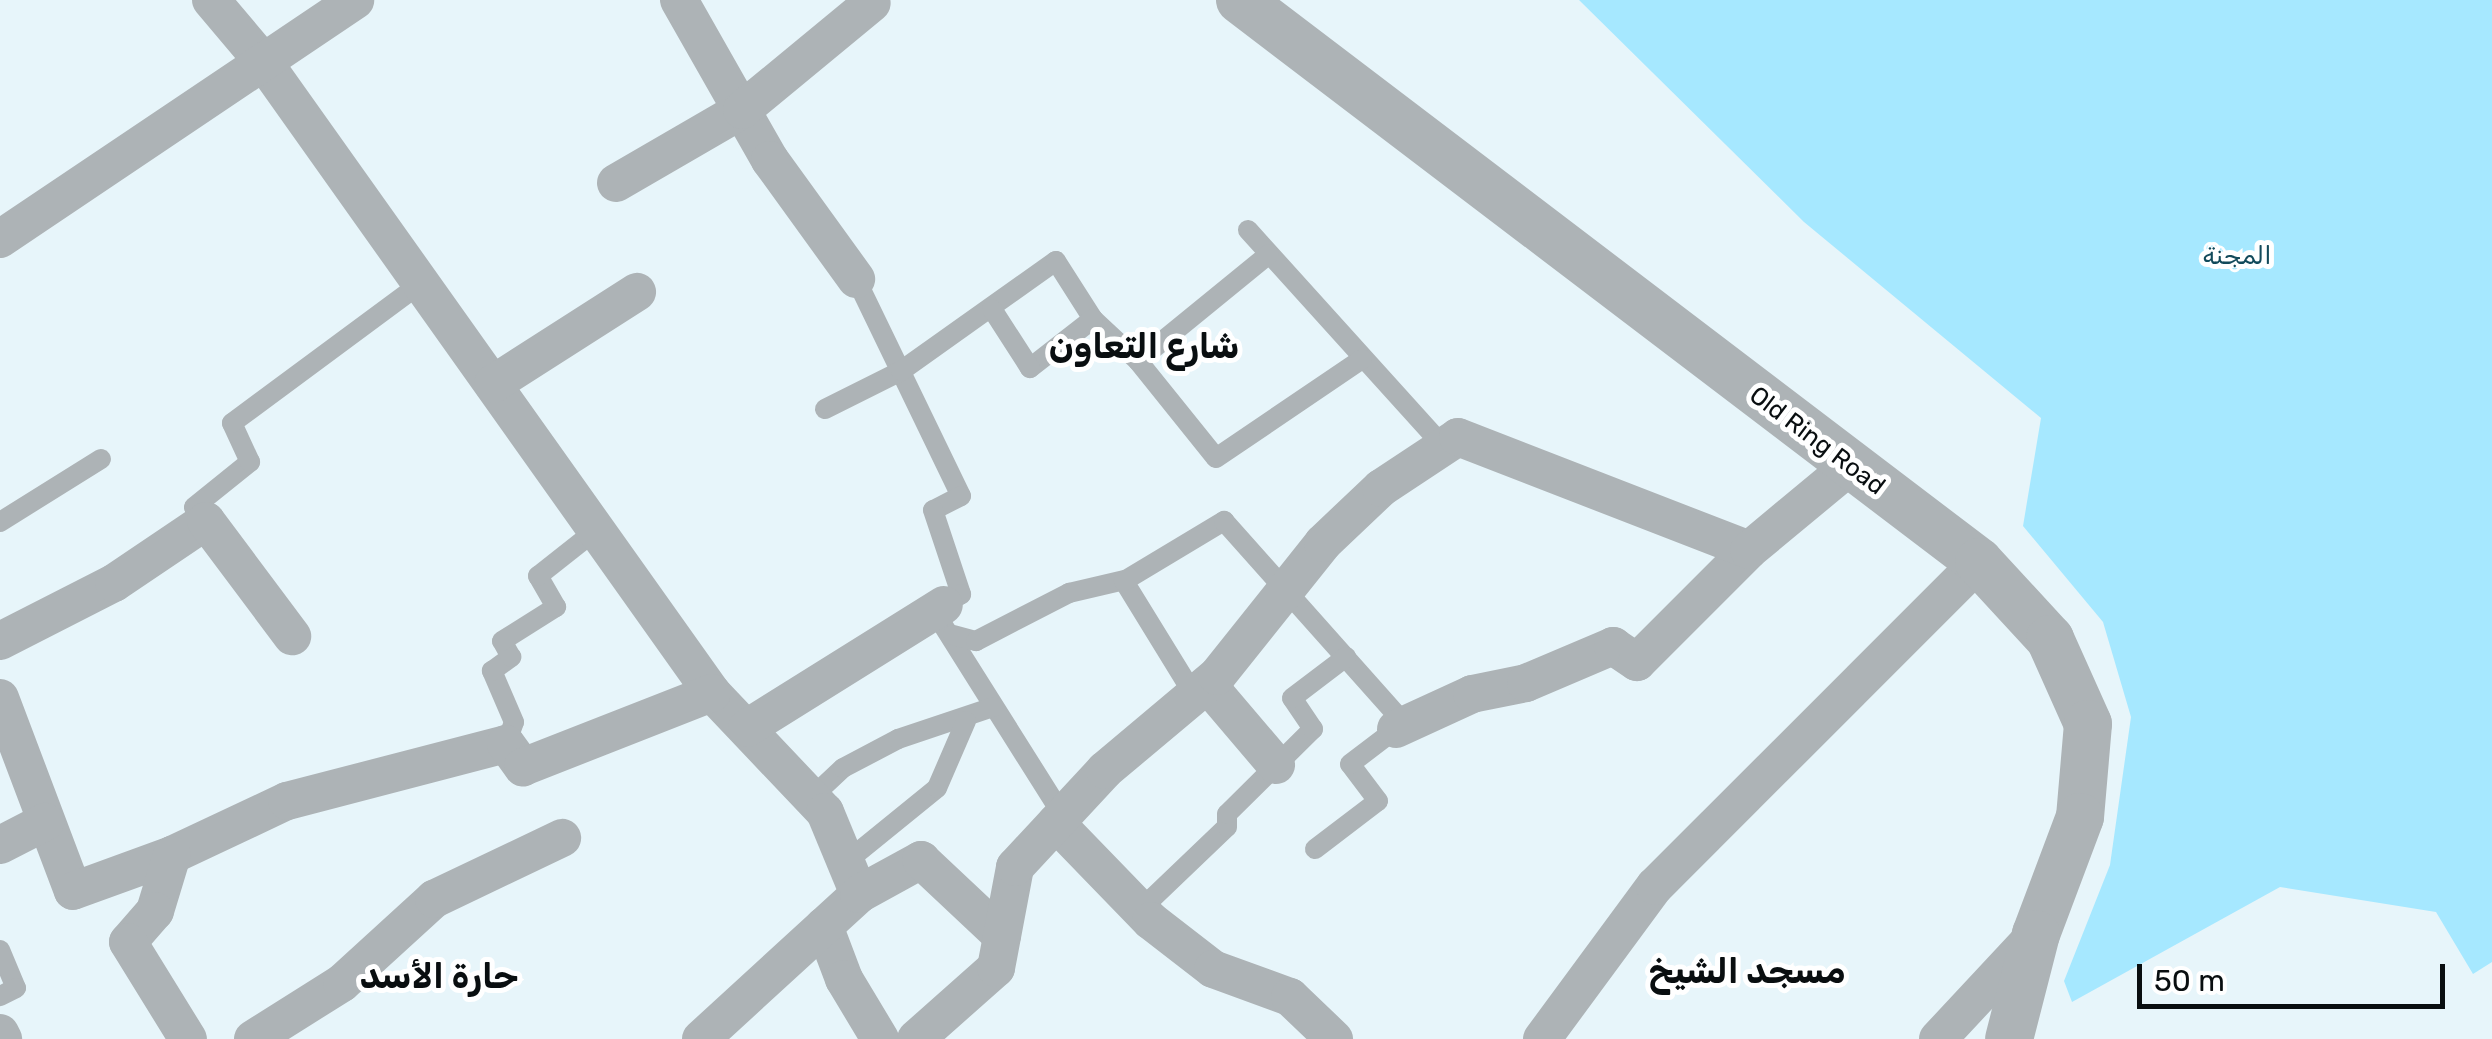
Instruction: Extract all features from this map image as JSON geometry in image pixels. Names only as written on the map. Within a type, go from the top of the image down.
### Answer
[{"type":"street","points":[[211,0],[265,64],[712,693],[812,797],[853,878]]},
{"type":"street","points":[[0,238],[265,64],[355,0]]},
{"type":"street","points":[[679,0],[742,110],[856,279]]},
{"type":"street","name":"Old Ring Road","points":[[1240,0],[1979,562],[2050,639],[2088,724],[2080,817],[2036,934],[2009,1039]]},
{"type":"street","points":[[616,183],[742,110],[872,3]]},
{"type":"street","points":[[493,384],[638,292]]},
{"type":"street","points":[[916,1039],[996,968],[1015,868],[1105,770],[1201,690],[1287,588],[1381,488],[1458,437],[1750,550]]},
{"type":"street","points":[[1400,727],[1613,646],[1637,662],[1750,550],[1850,466]]},
{"type":"street","points":[[0,641],[114,583],[206,521],[292,636]]},
{"type":"street","points":[[1542,1039],[1655,886],[1979,562]]},
{"type":"street","points":[[747,728],[944,617]]},
{"type":"street","points":[[1201,690],[1276,765]]},
{"type":"street","points":[[0,698],[73,891],[172,855],[287,801],[506,744],[523,767],[712,693]]},
{"type":"street","points":[[1060,820],[1140,910],[1213,969],[1290,997],[1334,1039]]},
{"type":"street","points":[[0,845],[45,822]]},
{"type":"street","points":[[253,1039],[342,983],[434,899],[562,838]]},
{"type":"street","points":[[172,855],[155,912],[128,942],[188,1039]]},
{"type":"street","points":[[701,1039],[824,926],[853,878],[921,860],[1002,936]]},
{"type":"street","points":[[824,926],[844,978],[880,1039]]},
{"type":"street","points":[[1938,1039],[2036,934]]},
{"type":"lane","points":[[1248,230],[1444,446]]},
{"type":"lane","points":[[1138,360],[1269,254]]},
{"type":"lane","points":[[826,410],[901,370],[1056,261],[1093,319],[1138,360],[1216,458],[1362,359]]},
{"type":"lane","points":[[856,279],[961,496],[933,510],[960,594],[944,617]]},
{"type":"lane","points":[[206,521],[194,506],[250,462],[232,423],[421,283]]},
{"type":"lane","points":[[992,309],[1030,368],[1093,319]]},
{"type":"lane","points":[[0,522],[101,459]]},
{"type":"lane","points":[[944,617],[976,641],[1070,593],[1125,580],[1224,521],[1346,657],[1400,727],[1350,764],[1378,801],[1315,848]]},
{"type":"lane","points":[[506,744],[514,722],[492,671],[511,657],[502,640],[556,607],[538,576],[595,530]]},
{"type":"lane","points":[[1125,580],[1201,690]]},
{"type":"lane","points":[[944,617],[1060,820]]},
{"type":"lane","points":[[1140,910],[1227,827],[1227,814],[1313,729],[1292,698],[1346,657]]},
{"type":"lane","points":[[812,797],[842,768],[898,739],[966,721],[992,707]]},
{"type":"lane","points":[[853,878],[936,788],[966,721]]},
{"type":"lane","points":[[0,950],[16,988],[0,996]]},
{"type":"green space","name":"المجنة","points":[[1579,0],[2492,0],[2492,962],[2473,974],[2436,912],[2280,887],[2072,1002],[2064,981],[2110,865],[2131,717],[2103,622],[2023,526],[2041,418],[1804,222]]},
{"type":"district","name":"شارع التعاون","points":[[1144,346]]},
{"type":"district","name":"مسجد الشيخ","points":[[1747,971]]},
{"type":"district","name":"حارة الأسد","points":[[439,976]]}]
